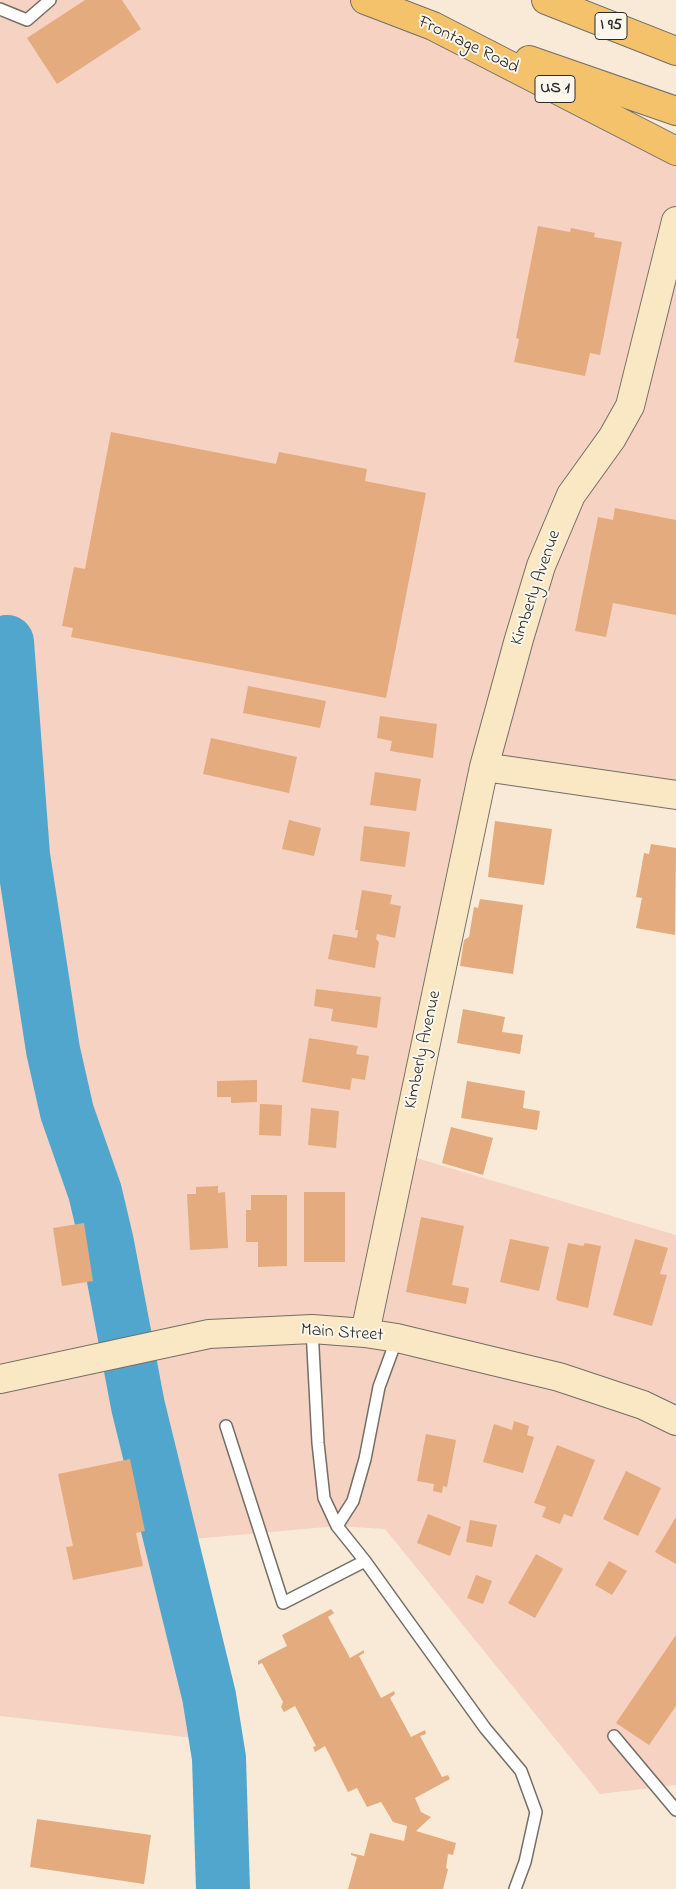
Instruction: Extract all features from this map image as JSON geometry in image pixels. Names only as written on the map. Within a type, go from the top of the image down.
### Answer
[{"type":"highway","name":"Frontage Road","points":[[365,0],[433,26],[676,151]]},
{"type":"highway","name":"I 95","points":[[546,0],[676,51]]},
{"type":"highway","points":[[433,26],[676,111]]},
{"type":"street","name":"Kimberly Avenue","points":[[365,1333],[484,767],[541,566],[571,495],[612,438],[630,406],[676,221]]},
{"type":"street","points":[[484,767],[676,796]]},
{"type":"street","name":"Main Street","points":[[0,1380],[209,1334],[312,1329],[365,1333],[397,1338],[559,1377],[643,1405],[676,1421]]},
{"type":"lane","points":[[0,9],[27,20],[50,0]]},
{"type":"lane","points":[[312,1329],[318,1443],[324,1498],[337,1526],[365,1561],[485,1728],[521,1771],[536,1812],[525,1862],[515,1889]]},
{"type":"lane","points":[[337,1526],[353,1501],[365,1459],[379,1386],[397,1338]]},
{"type":"lane","points":[[226,1426],[283,1603],[365,1561]]},
{"type":"lane","points":[[614,1736],[676,1810]]},
{"type":"shaded area","points":[[0,0],[365,0],[676,151],[676,795],[484,767],[403,1154],[676,1235],[676,1785],[600,1794],[385,1529],[337,1526],[149,1543],[203,1739],[0,1716]]},
{"type":"building","points":[[85,0],[122,0],[141,29],[57,84],[27,38]]},
{"type":"building","points":[[538,226],[570,232],[571,228],[595,233],[594,237],[622,242],[600,355],[590,353],[585,376],[514,362],[519,339],[516,338]]},
{"type":"building","points":[[111,432],[276,464],[279,452],[367,469],[365,481],[426,493],[386,698],[71,637],[73,628],[62,626],[74,567],[85,569]]},
{"type":"building","points":[[615,508],[676,520],[676,615],[613,603],[606,637],[575,631],[598,517],[613,520]]},
{"type":"building","points":[[248,686],[326,701],[320,728],[243,713]]},
{"type":"building","points":[[380,716],[437,724],[433,758],[390,751],[392,741],[377,738]]},
{"type":"building","points":[[211,738],[297,757],[289,793],[203,774]]},
{"type":"building","points":[[375,772],[421,779],[416,811],[370,805]]},
{"type":"building","points":[[289,820],[321,828],[314,856],[282,849]]},
{"type":"building","points":[[495,821],[552,829],[544,885],[488,877]]},
{"type":"building","points":[[364,826],[410,832],[405,867],[360,861]]},
{"type":"building","points":[[651,844],[676,848],[675,935],[636,928],[642,898],[636,897],[644,853],[649,854]]},
{"type":"building","points":[[362,890],[392,895],[390,904],[401,906],[395,938],[377,934],[376,939],[379,942],[375,968],[328,959],[333,934],[357,938],[358,930],[355,930]]},
{"type":"building","points":[[480,899],[523,905],[513,974],[460,966],[464,940],[469,937],[474,907],[478,908]]},
{"type":"building","points":[[316,989],[381,997],[377,1028],[331,1021],[333,1009],[314,1006]]},
{"type":"building","points":[[463,1009],[505,1017],[502,1032],[523,1035],[520,1054],[457,1043]]},
{"type":"building","points":[[309,1038],[358,1046],[356,1054],[369,1056],[365,1080],[352,1078],[350,1090],[302,1082]]},
{"type":"building","points":[[257,1080],[257,1102],[231,1103],[231,1097],[217,1097],[217,1081]]},
{"type":"building","points":[[467,1081],[525,1091],[523,1108],[540,1111],[537,1130],[461,1118]]},
{"type":"building","points":[[260,1104],[282,1105],[281,1136],[259,1135]]},
{"type":"building","points":[[311,1108],[339,1111],[336,1148],[308,1145]]},
{"type":"building","points":[[451,1127],[493,1138],[483,1175],[442,1163]]},
{"type":"building","points":[[218,1186],[218,1193],[225,1192],[228,1248],[190,1250],[187,1194],[196,1194],[196,1187]]},
{"type":"building","points":[[304,1192],[345,1192],[345,1262],[304,1262]]},
{"type":"building","points":[[251,1195],[287,1195],[287,1266],[258,1267],[258,1242],[246,1242],[246,1210],[251,1210]]},
{"type":"building","points":[[421,1217],[464,1226],[452,1285],[469,1288],[466,1304],[406,1292]]},
{"type":"building","points":[[84,1223],[93,1281],[62,1286],[53,1228]]},
{"type":"building","points":[[510,1239],[549,1247],[539,1291],[500,1282]]},
{"type":"building","points":[[635,1239],[668,1248],[660,1274],[667,1275],[652,1326],[613,1315]]},
{"type":"building","points":[[568,1243],[583,1246],[585,1243],[601,1246],[588,1308],[556,1299]]},
{"type":"building","points":[[514,1421],[529,1426],[527,1435],[534,1437],[523,1473],[483,1462],[494,1424],[512,1430]]},
{"type":"building","points":[[426,1434],[456,1440],[447,1487],[443,1486],[442,1493],[433,1491],[434,1484],[417,1481]]},
{"type":"building","points":[[557,1445],[595,1460],[572,1517],[564,1514],[560,1524],[542,1517],[546,1507],[534,1503]]},
{"type":"building","points":[[130,1459],[145,1531],[136,1533],[143,1566],[73,1580],[66,1547],[73,1546],[58,1474]]},
{"type":"building","points":[[626,1471],[661,1488],[638,1536],[603,1519]]},
{"type":"building","points":[[428,1514],[461,1527],[450,1556],[417,1543]]},
{"type":"building","points":[[676,1517],[676,1564],[655,1552]]},
{"type":"building","points":[[470,1520],[497,1525],[492,1547],[466,1542]]},
{"type":"building","points":[[536,1554],[563,1569],[535,1618],[508,1603]]},
{"type":"building","points":[[609,1561],[627,1571],[612,1595],[595,1585]]},
{"type":"building","points":[[476,1575],[492,1581],[483,1604],[467,1598]]},
{"type":"building","points":[[331,1609],[334,1613],[328,1617],[350,1658],[364,1650],[364,1653],[359,1656],[381,1698],[394,1691],[395,1694],[390,1698],[411,1737],[425,1730],[426,1734],[420,1736],[442,1777],[448,1775],[450,1779],[415,1798],[421,1812],[431,1817],[416,1831],[456,1843],[453,1855],[448,1854],[446,1868],[448,1869],[443,1889],[348,1889],[357,1857],[351,1855],[351,1853],[364,1856],[370,1833],[404,1841],[407,1826],[393,1822],[381,1802],[367,1807],[357,1788],[348,1792],[325,1746],[315,1752],[313,1747],[316,1746],[295,1706],[284,1712],[281,1707],[283,1702],[262,1663],[258,1665],[258,1661],[287,1646],[282,1635]]},
{"type":"building","points":[[676,1635],[676,1706],[649,1745],[616,1723]]},
{"type":"building","points":[[37,1819],[151,1835],[144,1884],[30,1867]]},
{"type":"waterway","points":[[7,642],[23,855],[53,1050],[67,1112],[95,1192],[107,1243],[138,1406],[209,1696],[219,1758],[223,1889]]}]
